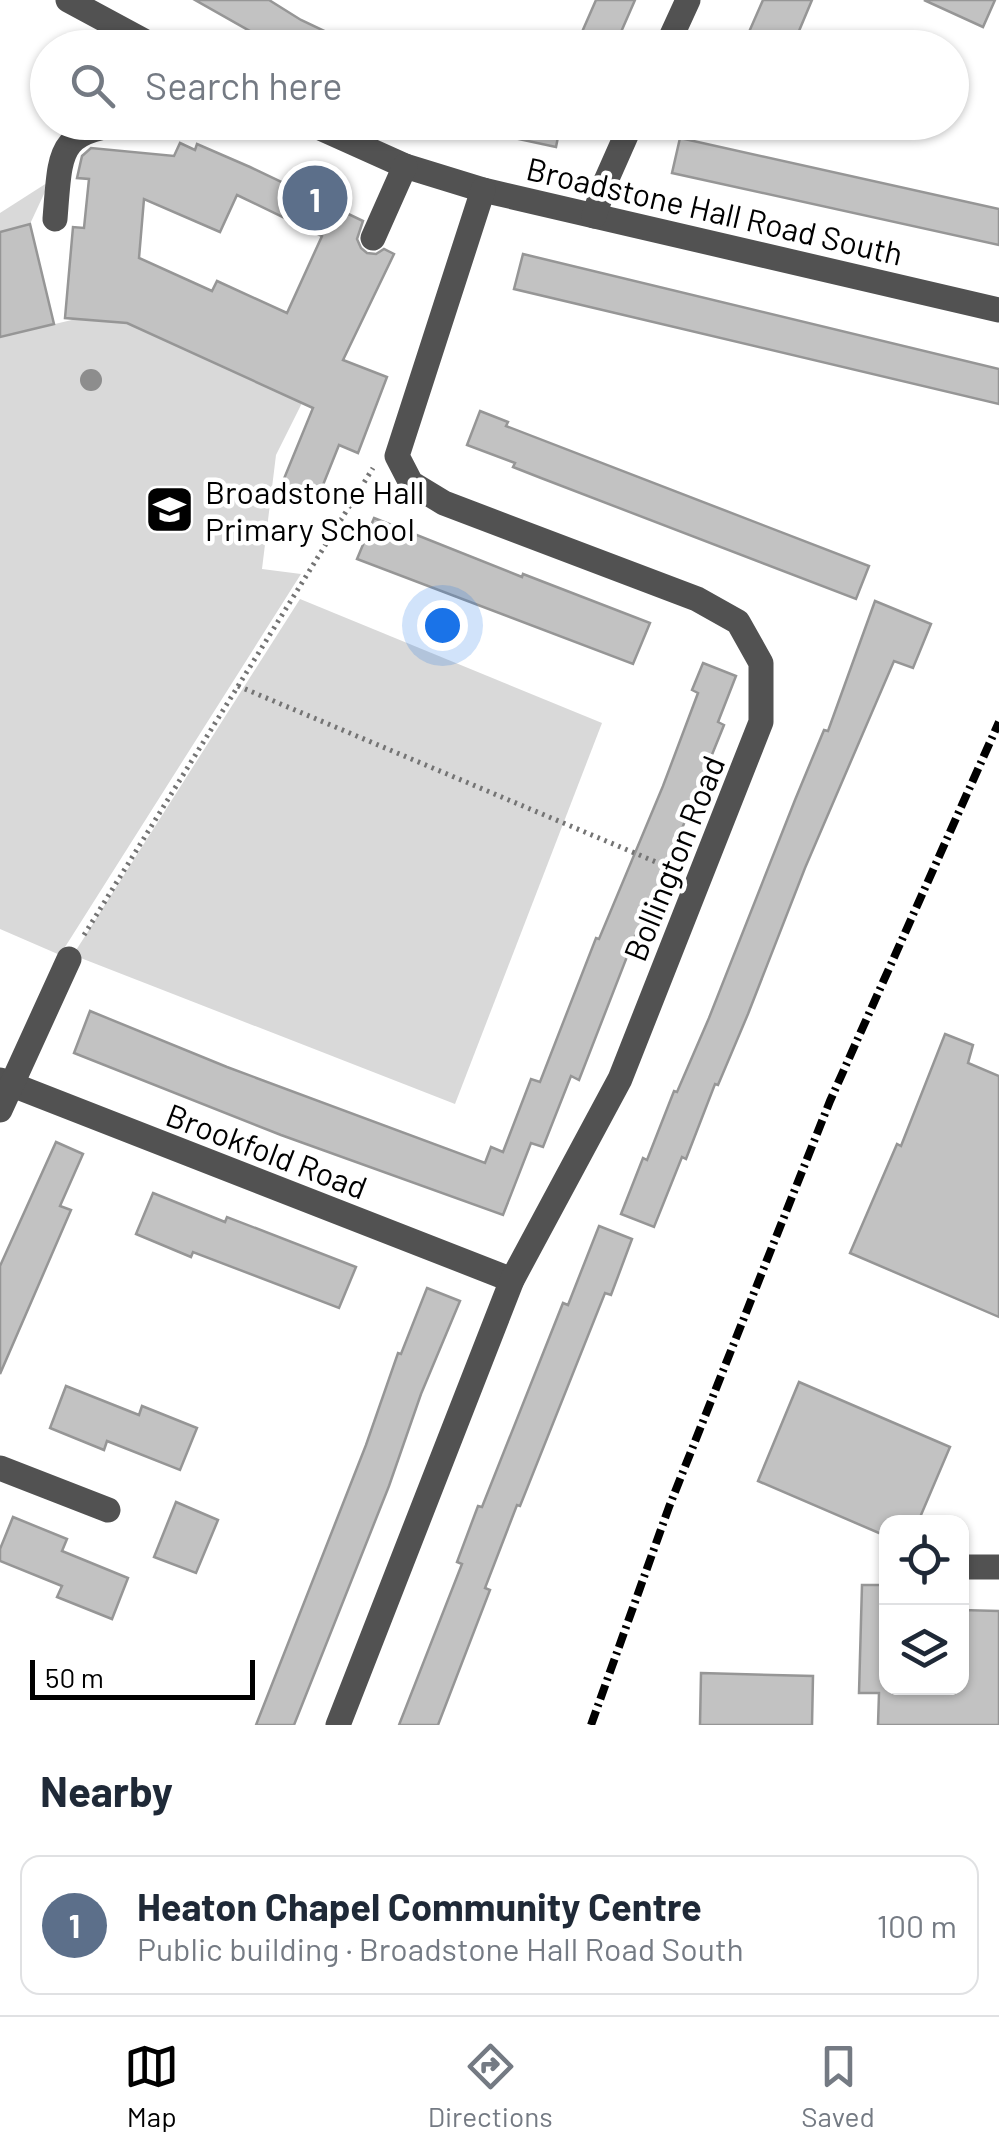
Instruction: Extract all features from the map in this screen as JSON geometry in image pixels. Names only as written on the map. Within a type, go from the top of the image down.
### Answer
[{"type":"street","points":[[68,0],[124,30]]},
{"type":"street","points":[[674,30],[688,0]]},
{"type":"street","points":[[55,219],[58,174],[71,140]]},
{"type":"street","name":"Broadstone Hall Road South","points":[[347,140],[405,166],[483,190],[999,310]]},
{"type":"street","points":[[594,216],[624,140]]},
{"type":"street","points":[[373,238],[405,166]]},
{"type":"street","points":[[397,456],[483,190]]},
{"type":"street","name":"Bollington Road","points":[[338,1725],[512,1280],[620,1078],[761,722],[761,663],[738,622],[697,599],[444,503],[411,483],[397,456]]},
{"type":"street","points":[[0,1110],[5,1083],[69,959]]},
{"type":"street","name":"Brookfold Road","points":[[5,1083],[512,1280]]},
{"type":"street","points":[[0,1468],[108,1510]]},
{"type":"street","points":[[969,1567],[999,1567]]},
{"type":"path","points":[[69,959],[314,558],[374,466],[397,456]]},
{"type":"path","points":[[238,686],[700,880]]},
{"type":"shaded area","points":[[50,181],[30,224],[0,232],[0,213]]},
{"type":"shaded area","points":[[76,319],[127,323],[302,403],[276,455],[262,569],[301,574],[60,955],[0,929],[0,337]]},
{"type":"shaded area","points":[[300,599],[602,723],[455,1104],[73,955]]},
{"type":"building","points":[[195,0],[269,0],[322,30],[248,30]]},
{"type":"building","points":[[596,0],[635,0],[622,30],[583,30]]},
{"type":"building","points":[[763,0],[812,0],[799,30],[750,30]]},
{"type":"building","points":[[924,0],[995,0],[983,27]]},
{"type":"building","points":[[523,140],[557,140],[556,147]]},
{"type":"building","points":[[680,140],[689,140],[999,209],[999,245],[672,173]]},
{"type":"building","points":[[180,143],[195,150],[197,144],[250,167],[363,221],[357,239],[367,253],[376,254],[384,249],[394,254],[343,360],[387,377],[358,453],[339,445],[317,500],[281,486],[313,408],[127,323],[65,318],[73,227],[84,228],[89,179],[77,178],[82,156],[91,148],[174,156]],"holes":[[[237,195],[322,236],[287,313],[217,281],[212,291],[139,258],[144,199],[220,232]]]},
{"type":"building","points":[[30,224],[54,324],[0,337],[0,232]]},
{"type":"building","points":[[523,254],[999,369],[999,404],[514,289]]},
{"type":"building","points":[[480,411],[508,422],[506,426],[869,566],[856,599],[513,467],[515,463],[467,445]]},
{"type":"building","points":[[374,518],[650,623],[633,664],[357,559]]},
{"type":"building","points":[[875,601],[931,624],[913,668],[894,661],[718,1085],[715,1084],[686,1159],[682,1157],[654,1227],[621,1214],[709,1018],[824,730],[828,731]]},
{"type":"building","points":[[703,663],[736,676],[718,722],[724,725],[579,1080],[571,1076],[543,1147],[531,1143],[503,1215],[281,1135],[74,1053],[90,1011],[227,1067],[485,1163],[491,1147],[503,1152],[531,1079],[540,1082],[596,938],[599,939],[663,786],[698,693],[692,690]]},
{"type":"building","points":[[945,1034],[973,1045],[968,1063],[999,1076],[999,1317],[850,1253],[897,1144],[901,1146]]},
{"type":"building","points":[[56,1142],[83,1154],[60,1206],[71,1210],[0,1374],[0,1266]]},
{"type":"building","points":[[153,1193],[356,1267],[339,1308],[136,1234]]},
{"type":"building","points":[[599,1226],[632,1239],[611,1295],[605,1293],[520,1506],[517,1505],[485,1588],[490,1590],[438,1725],[399,1725],[462,1564],[457,1562],[478,1506],[482,1507],[563,1303],[568,1305]]},
{"type":"building","points":[[427,1288],[460,1301],[421,1394],[389,1486],[294,1725],[256,1725],[398,1353],[401,1354]]},
{"type":"building","points":[[799,1382],[950,1447],[921,1515],[879,1515],[879,1533],[758,1481]]},
{"type":"building","points":[[66,1386],[139,1415],[142,1406],[197,1428],[180,1470],[107,1441],[104,1450],[50,1428]]},
{"type":"building","points":[[176,1502],[218,1520],[196,1573],[154,1557]]},
{"type":"building","points":[[13,1517],[67,1539],[62,1551],[128,1578],[112,1619],[57,1597],[62,1586],[0,1561],[0,1549]]},
{"type":"building","points":[[862,1585],[879,1585],[879,1693],[859,1693]]},
{"type":"building","points":[[969,1610],[999,1611],[999,1725],[878,1725],[879,1693],[969,1695]]},
{"type":"building","points":[[701,1673],[813,1676],[812,1725],[700,1725]]},
{"type":"railway","points":[[591,1725],[669,1507],[830,1101],[999,722]]},
{"type":"place","name":"Heaton Chapel Community Centre","points":[[315,198]]},
{"type":"place","name":"Broadstone Hall Primary School","points":[[170,509]]}]
